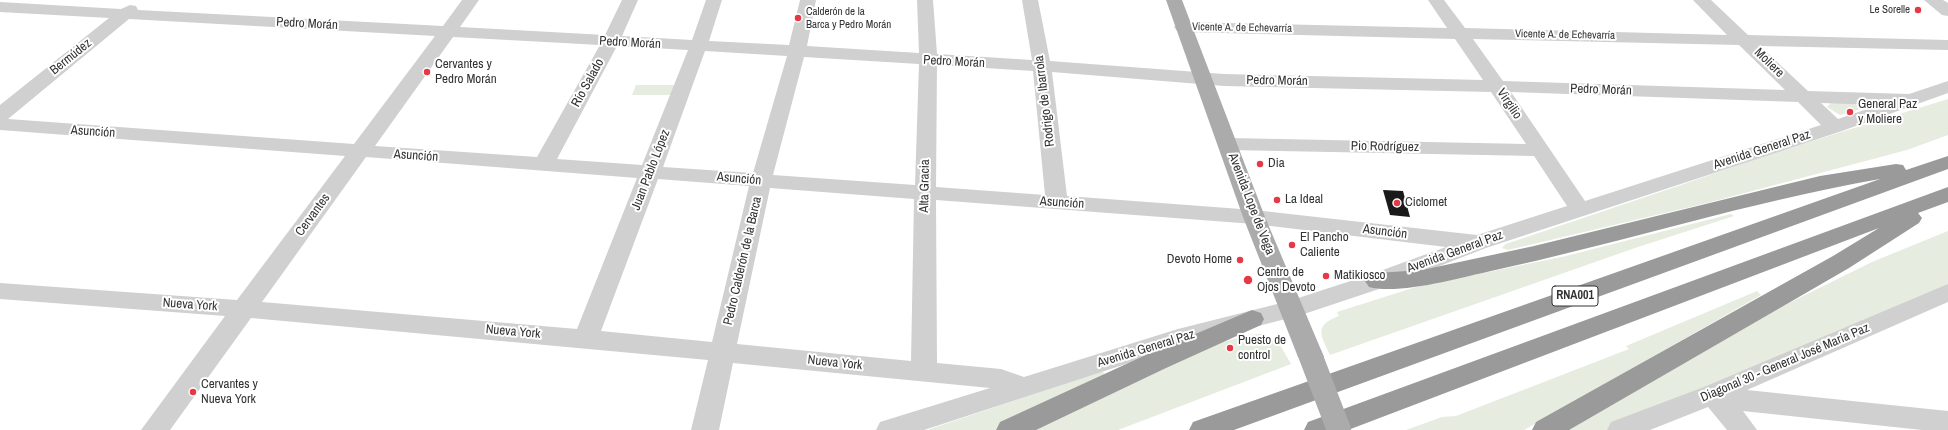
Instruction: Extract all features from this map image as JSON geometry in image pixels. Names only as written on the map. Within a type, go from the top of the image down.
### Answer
[{"type":"highway","points":[[1377,281],[1422,278],[1534,254],[1820,183],[1948,162]]},
{"type":"highway","name":"RNA001","points":[[1203,430],[1948,162]]},
{"type":"highway","points":[[1546,430],[1841,262],[1948,195]]},
{"type":"highway","name":"RNA001","points":[[1318,430],[1948,195]]},
{"type":"highway","points":[[1010,430],[1157,360],[1252,319]]},
{"type":"main road","name":"Avenida Lope de Vega","points":[[1174,0],[1202,79],[1229,144],[1254,217],[1339,430]]},
{"type":"street","name":"Bermúdez","points":[[0,115],[142,0]]},
{"type":"street","name":"Cervantes","points":[[156,430],[471,0]]},
{"type":"street","name":"Río Salado","points":[[544,164],[611,42],[630,0]]},
{"type":"street","name":"Juan Pablo López","points":[[586,339],[698,47],[714,0]]},
{"type":"street","name":"Pedro Calderón de la Barca","points":[[705,430],[761,181],[797,51],[808,0]]},
{"type":"street","name":"Alta Gracia","points":[[924,372],[925,192],[928,61],[925,0]]},
{"type":"street","name":"Rodrigo de Ibarrola","points":[[1030,0],[1042,66],[1057,202]]},
{"type":"street","name":"Virgilio","points":[[1436,0],[1497,86],[1580,209]]},
{"type":"street","name":"Moliere","points":[[1701,0],[1745,40],[1835,127]]},
{"type":"street","points":[[1932,0],[1948,11]]},
{"type":"street","name":"Pedro Morán","points":[[0,7],[126,13],[698,47],[797,51],[928,61],[1042,66],[1202,79],[1497,86],[1908,100]]},
{"type":"street","name":"Vicente A. de Echevarría","points":[[1183,27],[1948,45]]},
{"type":"street","name":"Avenida General Paz","points":[[890,430],[1178,338],[1292,309],[1377,281],[1478,243],[1835,127],[1948,87]]},
{"type":"street","name":"Asunción","points":[[0,124],[360,152],[544,164],[1254,217],[1478,243]]},
{"type":"street","name":"Pio Rodríguez","points":[[1229,144],[1541,150]]},
{"type":"street","name":"Nueva York","points":[[0,291],[244,309],[586,339],[1001,379],[1023,387]]},
{"type":"street","name":"Diagonal 30 - General José María Paz","points":[[1621,430],[1713,394],[1948,292]]},
{"type":"street","points":[[1713,394],[1739,400],[1948,422]]},
{"type":"street","points":[[1713,394],[1743,430]]},
{"type":"shaded area","points":[[636,85],[675,85],[671,95],[632,95]]},
{"type":"shaded area","points":[[1948,99],[1948,135],[1907,150],[1707,203],[1508,250],[1502,248],[1506,244],[1767,155]]},
{"type":"shaded area","points":[[1831,103],[1853,103],[1864,108],[1840,115],[1827,107]]},
{"type":"shaded area","points":[[1731,214],[1734,216],[1635,248],[1330,355],[1322,337],[1322,327],[1339,316],[1337,312],[1416,287],[1566,256]]},
{"type":"shaded area","points":[[1948,231],[1948,287],[1622,430],[1563,430],[1728,333],[1872,262]]},
{"type":"shaded area","points":[[1757,291],[1761,295],[1524,430],[1406,430],[1442,417],[1456,416],[1629,349],[1626,346]]},
{"type":"shaded area","points":[[1261,334],[1279,343],[1291,364],[1118,430],[1034,430],[1212,345],[1248,335]]},
{"type":"shaded area","points":[[1102,371],[1107,376],[995,430],[927,430]]},
{"type":"building","name":"Ciclomet","points":[[1383,190],[1403,191],[1410,217],[1390,215]]},
{"type":"place","name":"Le Sorelle","points":[[1918,10]]},
{"type":"place","name":"Calderón de la Barca y Pedro Morán","points":[[798,18]]},
{"type":"place","name":"Cervantes y Pedro Morán","points":[[427,72]]},
{"type":"place","name":"General Paz y Moliere","points":[[1850,112]]},
{"type":"place","name":"Dia","points":[[1260,164]]},
{"type":"place","name":"La Ideal","points":[[1277,200]]},
{"type":"place","name":"Ciclomet","points":[[1397,203]]},
{"type":"place","name":"El Pancho Caliente","points":[[1292,245]]},
{"type":"place","name":"Devoto Home","points":[[1240,260]]},
{"type":"place","name":"Matikiosco","points":[[1326,276]]},
{"type":"place","name":"Centro de Ojos Devoto","points":[[1248,280]]},
{"type":"place","name":"Puesto de control","points":[[1230,348]]},
{"type":"place","name":"Cervantes y Nueva York","points":[[193,392]]}]
